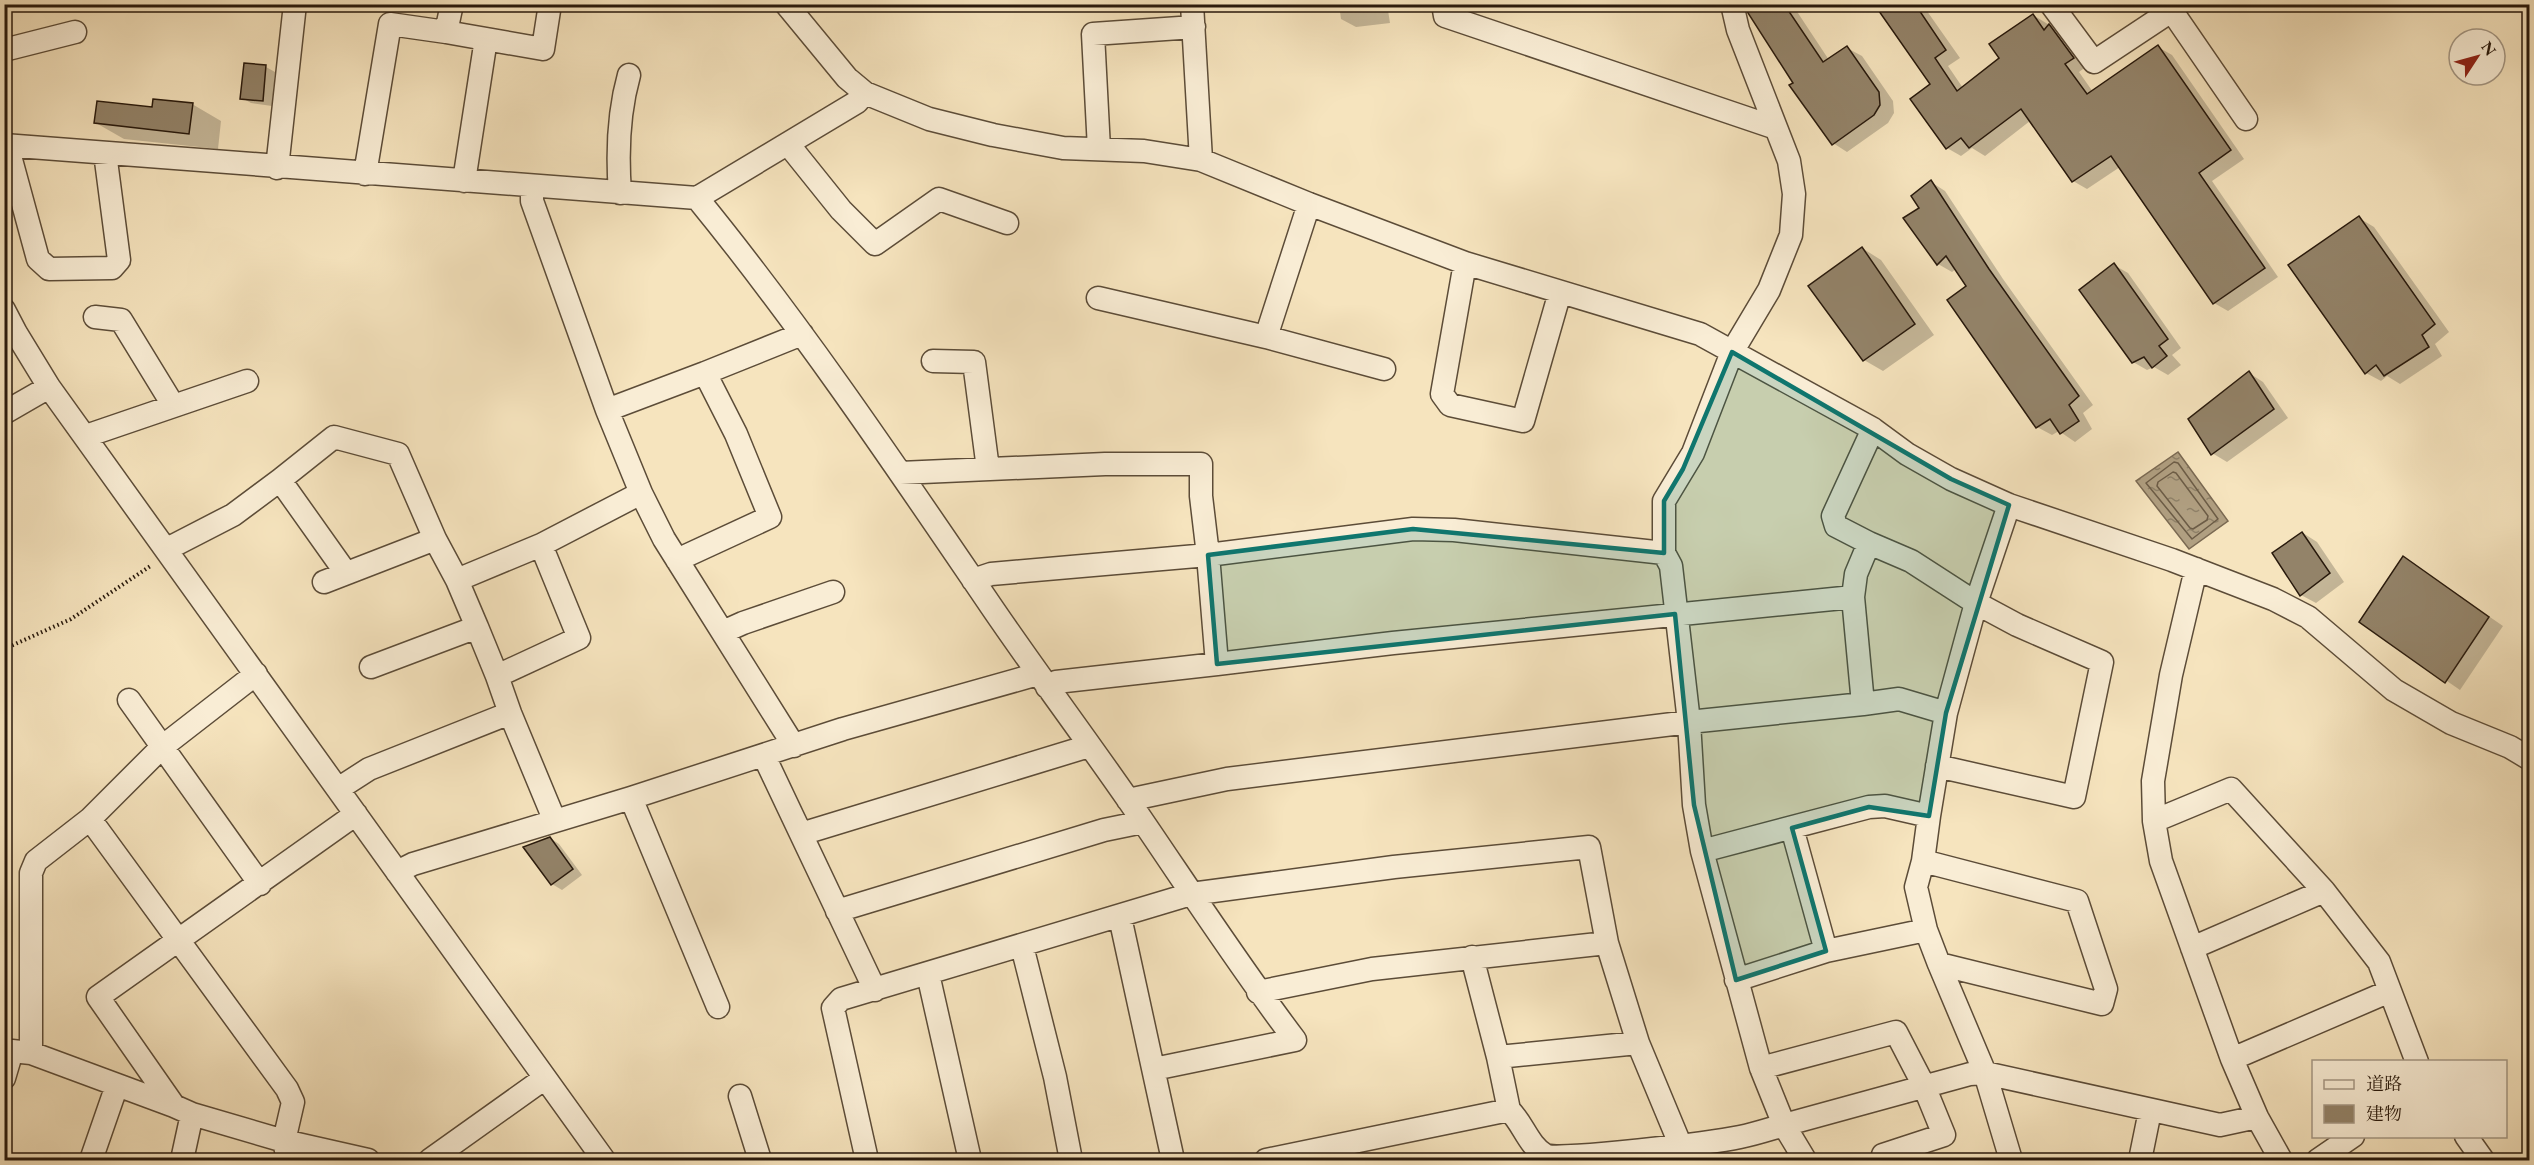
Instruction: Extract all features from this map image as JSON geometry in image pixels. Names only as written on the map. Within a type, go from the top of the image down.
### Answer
[{"type":"street","points":[[277,168],[295,4]]},
{"type":"street","points":[[446,32],[452,4]]},
{"type":"street","points":[[365,174],[390,24],[543,49],[550,4]]},
{"type":"street","points":[[786,4],[847,78],[865,93],[929,119],[993,135],[1063,148],[1144,151],[1201,160],[1309,204],[1466,263],[1700,334],[1872,429],[1907,454],[1951,479],[2009,505],[2196,569],[2273,599],[2308,617],[2394,690],[2451,723],[2510,747],[2529,759]]},
{"type":"street","points":[[1192,4],[1201,160]]},
{"type":"street","points":[[1443,4],[1444,15],[1776,128]]},
{"type":"street","points":[[1732,4],[1738,30],[1789,161],[1794,194],[1791,235],[1769,290],[1732,352],[1693,453],[1664,501],[1664,553],[1671,566],[1689,722],[1694,805],[1702,851],[1761,1068],[1784,1125],[1805,1161]]},
{"type":"street","points":[[2051,4],[2094,62],[2169,8],[2246,119]]},
{"type":"street","points":[[1099,149],[1093,34],[1194,27]]},
{"type":"street","points":[[4,50],[75,32]]},
{"type":"street","points":[[464,181],[486,39]]},
{"type":"street","points":[[620,193],[617,156],[622,99],[629,75]]},
{"type":"street","points":[[105,153],[119,260],[112,268],[49,269],[38,259],[6,145],[105,153],[277,168],[697,198],[857,102],[865,93]]},
{"type":"street","points":[[788,144],[841,210],[875,244],[939,198],[1007,223]]},
{"type":"street","points":[[532,187],[532,201],[607,410],[641,493],[677,560],[794,746]]},
{"type":"street","points":[[697,198],[760,276],[802,334],[1128,800],[1258,992],[1294,1040],[1154,1069]]},
{"type":"street","points":[[1266,337],[1309,204]]},
{"type":"street","points":[[1466,263],[1442,394],[1450,405],[1523,421],[1560,292]]},
{"type":"street","points":[[1098,298],[1266,337],[1384,369]]},
{"type":"street","points":[[4,310],[49,387],[604,1161]]},
{"type":"street","points":[[95,317],[121,320],[173,405]]},
{"type":"street","points":[[607,410],[802,334]]},
{"type":"street","points":[[933,361],[974,363],[988,469]]},
{"type":"street","points":[[677,560],[770,517],[736,434],[705,373]]},
{"type":"street","points":[[86,436],[247,381]]},
{"type":"street","points":[[4,413],[49,387]]},
{"type":"street","points":[[1872,429],[1833,516],[1836,526],[1911,561],[1976,603],[2017,625],[2102,662],[2074,797],[1937,766]]},
{"type":"street","points":[[167,549],[233,515],[334,437],[398,454],[435,539],[457,580],[554,819]]},
{"type":"street","points":[[900,473],[1105,464],[1201,464],[1217,664]]},
{"type":"street","points":[[280,480],[346,573]]},
{"type":"street","points":[[457,580],[541,544],[641,493]]},
{"type":"street","points":[[2009,505],[1976,603],[1946,712],[1923,861],[1916,887],[1926,930],[1985,1073],[2011,1161]]},
{"type":"street","points":[[973,580],[991,574],[1208,555],[1413,529],[1454,530],[1664,553]]},
{"type":"street","points":[[324,582],[435,539]]},
{"type":"street","points":[[1863,704],[1853,597],[1856,574],[1869,543]]},
{"type":"street","points":[[497,676],[579,639],[541,544]]},
{"type":"street","points":[[2196,569],[2171,675],[2153,782],[2154,821],[2161,861],[2232,1059],[2256,1117],[2281,1161]]},
{"type":"street","points":[[723,632],[833,592]]},
{"type":"street","points":[[397,873],[413,864],[554,819],[632,798],[843,729],[1042,680],[1056,682],[1393,643],[1853,597]]},
{"type":"street","points":[[371,667],[477,627]]},
{"type":"street","points":[[31,1053],[31,873],[36,861],[90,819],[162,747],[256,674]]},
{"type":"street","points":[[1128,800],[1227,779],[1689,722],[1899,699],[1946,712]]},
{"type":"street","points":[[129,700],[260,884]]},
{"type":"street","points":[[338,789],[369,769],[510,713]]},
{"type":"street","points":[[801,834],[1089,746]]},
{"type":"street","points":[[764,756],[875,990]]},
{"type":"street","points":[[2154,821],[2231,789],[2324,891],[2379,963],[2417,1060]]},
{"type":"street","points":[[632,798],[718,1007]]},
{"type":"street","points":[[1702,851],[1869,807],[1884,806],[1929,816]]},
{"type":"street","points":[[182,1161],[183,1110],[98,997],[356,814]]},
{"type":"street","points":[[90,819],[288,1089],[293,1102],[286,1151]]},
{"type":"street","points":[[837,911],[1104,830],[1143,822]]},
{"type":"street","points":[[1792,828],[1826,951]]},
{"type":"street","points":[[867,1161],[833,1008],[841,999],[1191,894],[1394,867],[1589,846],[1607,943],[1638,1043],[1680,1144]]},
{"type":"street","points":[[1923,861],[2077,901],[2106,988],[2102,1004],[1939,964]]},
{"type":"street","points":[[2192,948],[2324,891]]},
{"type":"street","points":[[1120,917],[1173,1161]]},
{"type":"street","points":[[1736,980],[1826,951],[1926,930]]},
{"type":"street","points":[[1258,992],[1372,969],[1607,943]]},
{"type":"street","points":[[1022,946],[1055,1077],[1071,1161]]},
{"type":"street","points":[[1472,957],[1509,1110],[1520,1120],[1534,1148],[1548,1156],[1579,1156],[1740,1137],[1924,1086],[1970,1074],[1985,1073],[2220,1125],[2256,1117]]},
{"type":"street","points":[[928,974],[970,1161]]},
{"type":"street","points":[[2232,1059],[2390,991]]},
{"type":"street","points":[[1761,1068],[1896,1032],[1924,1086],[1944,1135],[1876,1159]]},
{"type":"street","points":[[1498,1057],[1638,1043]]},
{"type":"street","points":[[4,1078],[12,1052],[31,1053],[286,1151],[368,1161]]},
{"type":"street","points":[[430,1161],[545,1078]]},
{"type":"street","points":[[91,1161],[117,1085]]},
{"type":"street","points":[[740,1096],[760,1161]]},
{"type":"street","points":[[1266,1161],[1368,1150],[1509,1110]]},
{"type":"street","points":[[2140,1161],[2150,1111]]},
{"type":"street","points":[[2318,1161],[2352,1138]]},
{"type":"street","points":[[2467,1138],[2483,1161]]},
{"type":"path","points":[[4,648],[71,619],[158,562],[167,549]]},
{"type":"highlighted area","points":[[1732,352],[1951,479],[2009,505],[1946,713],[1929,816],[1869,807],[1792,828],[1826,951],[1736,980],[1694,805],[1675,614],[1217,664],[1208,555],[1413,529],[1664,553],[1664,501],[1683,469]]},
{"type":"water","points":[[2178,452],[2228,521],[2189,549],[2136,481]]},
{"type":"building","points":[[1754,4],[1784,4],[1823,62],[1847,46],[1879,92],[1880,105],[1874,115],[1832,145],[1789,85],[1793,83],[1748,13],[1747,10]]},
{"type":"building","points":[[1874,4],[1915,4],[1946,50],[1935,58],[1957,91],[1999,58],[1989,44],[2033,14],[2044,30],[2049,24],[2074,58],[2065,64],[2087,94],[2158,45],[2231,150],[2199,173],[2265,268],[2213,304],[2111,156],[2072,182],[2021,109],[1969,148],[1961,138],[1946,149],[1910,99],[1930,84]]},
{"type":"building","points":[[244,63],[266,65],[263,101],[240,99]]},
{"type":"building","points":[[153,99],[193,103],[189,134],[94,123],[97,101],[152,107]]},
{"type":"building","points":[[1931,180],[1989,269],[2079,396],[2069,405],[2079,421],[2060,434],[2050,419],[2036,428],[1947,300],[1966,286],[1946,256],[1937,265],[1903,218],[1919,208],[1911,196]]},
{"type":"building","points":[[2359,216],[2435,324],[2422,335],[2429,347],[2384,376],[2376,365],[2365,374],[2288,265]]},
{"type":"building","points":[[1862,247],[1915,324],[1863,361],[1808,286]]},
{"type":"building","points":[[2114,263],[2168,339],[2159,346],[2167,356],[2152,368],[2144,357],[2132,363],[2079,290]]},
{"type":"building","points":[[2249,371],[2274,409],[2211,455],[2188,419]]},
{"type":"building","points":[[2302,532],[2330,573],[2300,596],[2272,553]]},
{"type":"building","points":[[2403,556],[2489,617],[2445,683],[2359,622]]},
{"type":"building","points":[[550,837],[573,869],[551,885],[523,847]]}]
